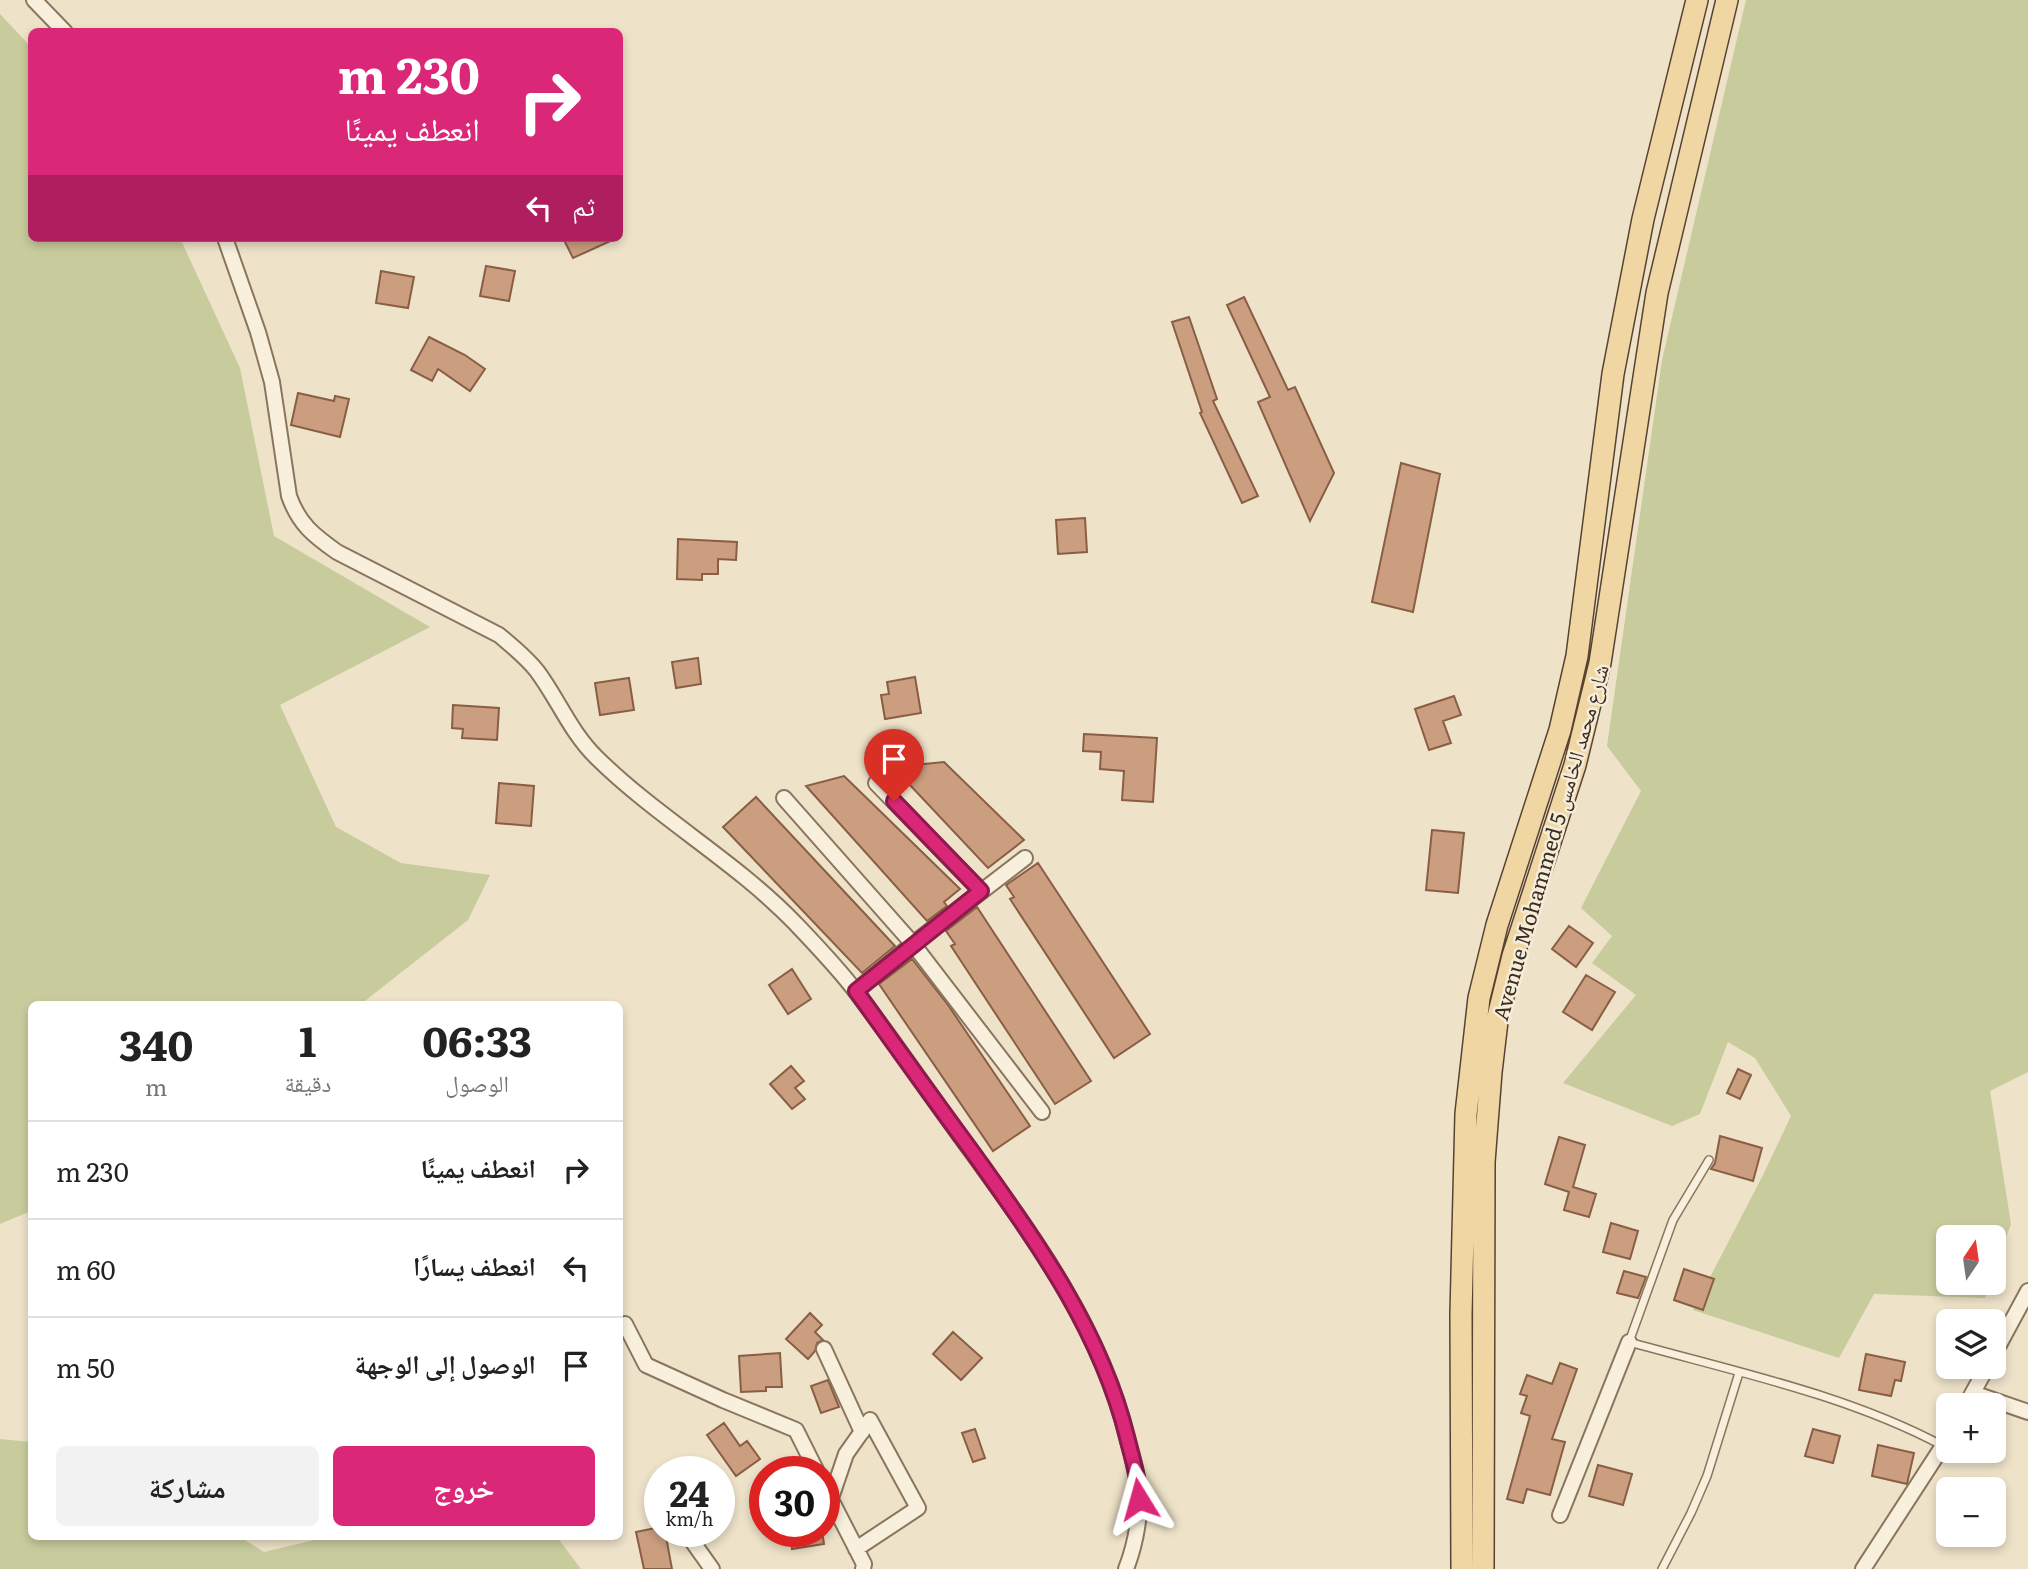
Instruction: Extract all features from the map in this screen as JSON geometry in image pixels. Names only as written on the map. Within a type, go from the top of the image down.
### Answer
[{"type":"main road","name":"Avenue Mohammed 5 شارع محمد الخامس","points":[[1462,1569],[1461,1314],[1466,1114],[1479,998],[1497,925],[1560,730],[1574,668],[1613,374],[1643,219],[1697,0]]},
{"type":"main road","name":"Avenue Mohammed 5 شارع محمد الخامس","points":[[1483,1569],[1484,1162],[1497,1021],[1513,956],[1575,765],[1600,663],[1657,293],[1727,0]]},
{"type":"street","points":[[34,0],[61,28]]},
{"type":"street","points":[[226,242],[258,332],[272,382],[289,496],[304,525],[337,552],[499,635],[521,653],[593,755],[625,785],[752,883],[794,923],[856,991],[1040,1249],[1089,1331],[1109,1377],[1124,1425],[1139,1484],[1139,1515],[1135,1542],[1126,1569]]},
{"type":"street","points":[[876,783],[981,891]]},
{"type":"street","points":[[784,798],[913,944],[1042,1112]]},
{"type":"street","points":[[856,991],[1025,858]]},
{"type":"street","points":[[2006,1332],[2028,1291]]},
{"type":"street","points":[[625,1324],[646,1365],[796,1430],[809,1456]]},
{"type":"street","points":[[1559,1516],[1629,1342]]},
{"type":"street","points":[[824,1349],[862,1432]]},
{"type":"street","points":[[2006,1407],[2028,1412]]},
{"type":"street","points":[[840,1466],[870,1420],[918,1508],[856,1549]]},
{"type":"street","points":[[1863,1569],[1936,1456]]},
{"type":"street","points":[[840,1518],[864,1564],[863,1569]]},
{"type":"street","points":[[696,1547],[712,1569]]},
{"type":"lane","points":[[1709,1160],[1673,1220],[1629,1342],[1818,1395],[1936,1439]]},
{"type":"lane","points":[[1662,1569],[1707,1476],[1739,1373]]},
{"type":"green space","points":[[1746,0],[2028,0],[2028,1072],[1990,1091],[2011,1224],[2006,1238],[2006,1225],[1936,1225],[1936,1295],[1986,1295],[1985,1298],[1874,1294],[1839,1358],[1693,1310],[1791,1116],[1755,1058],[1728,1042],[1700,1114],[1672,1126],[1563,1083],[1636,995],[1592,963],[1612,936],[1581,908],[1641,791],[1607,746],[1662,360]]},
{"type":"green space","points":[[0,14],[28,44],[28,242],[182,242],[240,368],[274,536],[430,627],[280,705],[336,827],[401,863],[490,875],[468,920],[365,1001],[28,1001],[28,1212],[0,1224]]},
{"type":"green space","points":[[0,1439],[28,1442],[28,1540],[245,1540],[264,1552],[314,1540],[559,1540],[581,1569],[0,1569]]},
{"type":"building","points":[[565,242],[608,242],[573,258]]},
{"type":"building","points":[[486,266],[515,271],[509,301],[480,296]]},
{"type":"building","points":[[381,271],[414,277],[408,308],[376,303]]},
{"type":"building","points":[[1244,297],[1288,390],[1295,387],[1334,473],[1310,521],[1258,402],[1270,397],[1227,305]]},
{"type":"building","points":[[1189,317],[1217,399],[1213,401],[1258,496],[1242,503],[1200,413],[1202,412],[1172,322]]},
{"type":"building","points":[[429,337],[465,355],[485,369],[470,391],[438,369],[432,381],[411,370]]},
{"type":"building","points":[[298,393],[334,401],[335,396],[349,399],[340,437],[291,425]]},
{"type":"building","points":[[1401,463],[1440,474],[1413,612],[1372,602]]},
{"type":"building","points":[[1085,518],[1087,552],[1058,554],[1056,520]]},
{"type":"building","points":[[678,539],[737,542],[736,560],[718,559],[718,574],[702,574],[702,580],[677,579]]},
{"type":"building","points":[[698,658],[701,684],[676,688],[672,662]]},
{"type":"building","points":[[915,677],[921,713],[885,719],[881,695],[889,694],[887,682]]},
{"type":"building","points":[[629,678],[634,710],[600,715],[595,683]]},
{"type":"building","points":[[1454,696],[1461,715],[1443,721],[1451,743],[1429,750],[1415,709]]},
{"type":"building","points":[[453,705],[499,708],[497,740],[462,738],[463,729],[452,728]]},
{"type":"building","points":[[1084,734],[1157,738],[1153,802],[1122,800],[1124,771],[1100,769],[1101,752],[1083,751]]},
{"type":"building","points":[[944,762],[1024,840],[988,868],[893,767]]},
{"type":"building","points":[[844,776],[960,889],[944,902],[947,906],[927,921],[806,786]]},
{"type":"building","points":[[499,783],[534,786],[531,826],[496,823]]},
{"type":"building","points":[[756,797],[895,946],[862,973],[723,827]]},
{"type":"building","points":[[1432,830],[1464,833],[1458,893],[1426,890]]},
{"type":"building","points":[[1038,863],[1150,1034],[1114,1058],[1010,899],[1014,897],[1006,885]]},
{"type":"building","points":[[977,907],[1091,1081],[1055,1104],[951,946],[955,944],[946,931]]},
{"type":"building","points":[[1569,926],[1593,943],[1576,967],[1552,949]]},
{"type":"building","points":[[912,959],[948,1005],[1030,1126],[993,1151],[879,984]]},
{"type":"building","points":[[792,969],[811,999],[788,1014],[769,985]]},
{"type":"building","points":[[1586,975],[1615,992],[1592,1030],[1563,1012]]},
{"type":"building","points":[[791,1066],[804,1081],[795,1088],[805,1099],[792,1109],[770,1084]]},
{"type":"building","points":[[1738,1069],[1751,1075],[1740,1099],[1727,1093]]},
{"type":"building","points":[[1720,1136],[1762,1148],[1753,1181],[1711,1169],[1715,1163]]},
{"type":"building","points":[[1559,1137],[1585,1145],[1573,1187],[1596,1194],[1589,1217],[1564,1210],[1569,1192],[1545,1184]]},
{"type":"building","points":[[1611,1223],[1638,1231],[1630,1259],[1603,1252]]},
{"type":"building","points":[[1684,1269],[1714,1279],[1703,1310],[1674,1300]]},
{"type":"building","points":[[1624,1271],[1646,1277],[1638,1298],[1617,1293]]},
{"type":"building","points":[[810,1313],[822,1325],[815,1332],[823,1340],[817,1343],[815,1351],[808,1359],[786,1339]]},
{"type":"building","points":[[953,1332],[982,1358],[961,1380],[933,1354]]},
{"type":"building","points":[[780,1353],[782,1387],[741,1392],[739,1356]]},
{"type":"building","points":[[1866,1354],[1905,1362],[1901,1381],[1895,1380],[1891,1396],[1859,1390]]},
{"type":"building","points":[[1560,1363],[1577,1369],[1552,1439],[1565,1442],[1550,1495],[1527,1489],[1523,1503],[1507,1499],[1530,1416],[1521,1413],[1527,1396],[1520,1394],[1527,1375],[1552,1384]]},
{"type":"building","points":[[828,1380],[839,1407],[821,1413],[811,1386]]},
{"type":"building","points":[[724,1423],[740,1446],[747,1441],[758,1456],[749,1456],[749,1467],[736,1476],[735,1456],[722,1456],[707,1435]]},
{"type":"building","points":[[975,1429],[985,1458],[973,1462],[962,1433]]},
{"type":"building","points":[[1813,1429],[1840,1436],[1833,1463],[1805,1456]]},
{"type":"building","points":[[1878,1445],[1914,1453],[1907,1484],[1872,1476]]},
{"type":"building","points":[[1598,1465],[1632,1474],[1623,1505],[1589,1496]]},
{"type":"building","points":[[644,1530],[644,1547],[668,1547],[672,1569],[644,1569],[636,1532]]},
{"type":"route","points":[[894,801],[981,891],[856,991],[1040,1249],[1089,1331],[1109,1377],[1124,1425],[1139,1484],[1139,1499]]}]
